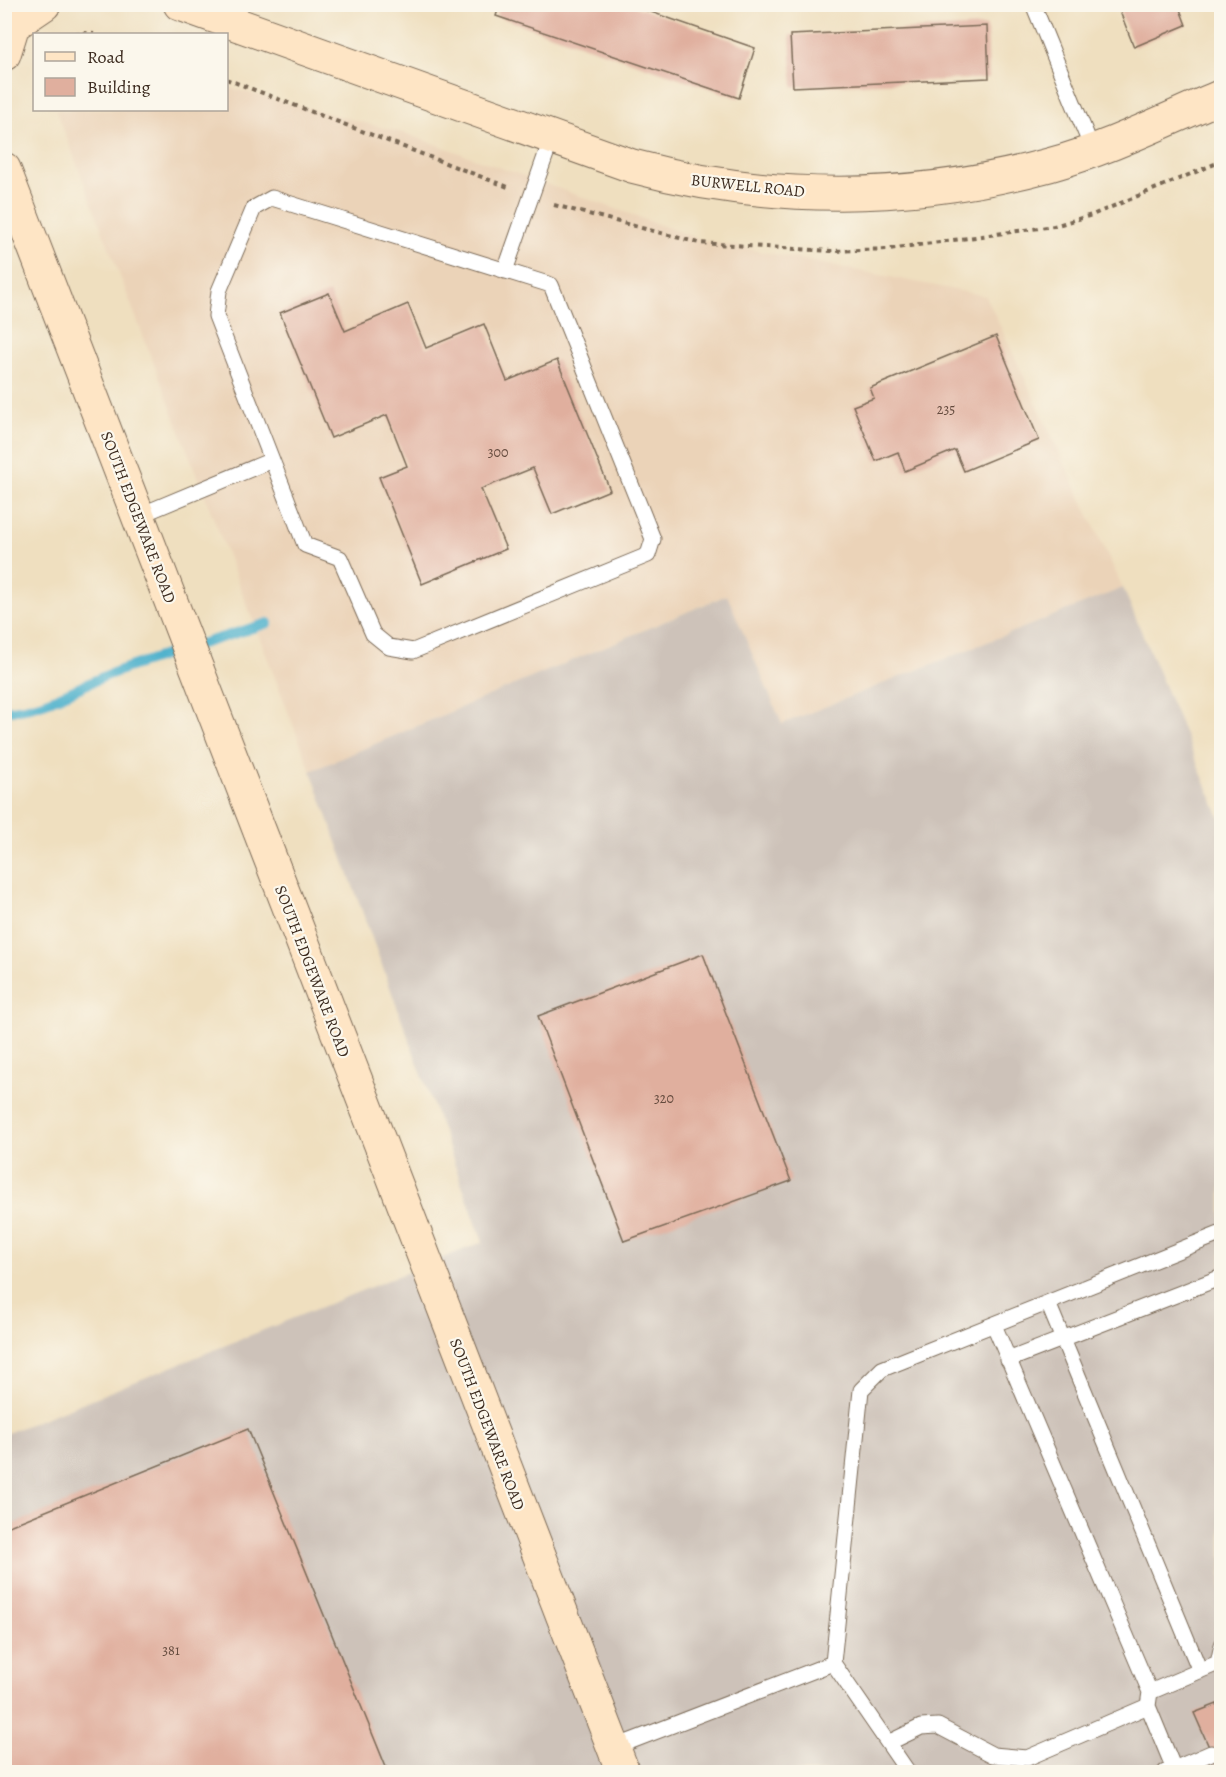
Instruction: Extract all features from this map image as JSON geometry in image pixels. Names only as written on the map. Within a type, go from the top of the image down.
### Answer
[{"type":"main road","points":[[4,54],[13,25],[44,4]]},
{"type":"main road","name":"BURWELL ROAD","points":[[180,4],[220,11],[632,166],[690,180],[761,189],[884,193],[932,188],[1039,167],[1094,151],[1221,96]]},
{"type":"main road","name":"SOUTH EDGEWARE ROAD","points":[[4,169],[618,1760]]},
{"type":"lane","points":[[1033,4],[1094,151]]},
{"type":"lane","points":[[505,271],[552,137]]},
{"type":"lane","points":[[272,198],[550,285],[653,538],[648,555],[414,651],[389,647],[373,634],[340,558],[305,545],[272,460],[216,316],[219,291],[254,208],[272,198]]},
{"type":"lane","points":[[138,516],[272,460]]},
{"type":"lane","points":[[908,1773],[833,1663],[861,1390],[882,1369],[1221,1233]]},
{"type":"lane","points":[[1008,1360],[1221,1277]]},
{"type":"lane","points":[[1048,1303],[1200,1671]]},
{"type":"lane","points":[[994,1324],[1149,1699],[1171,1771],[1211,1753]]},
{"type":"lane","points":[[888,1743],[921,1727],[938,1725],[993,1755],[1027,1758],[1149,1699],[1200,1671],[1220,1665],[1221,1645]]},
{"type":"lane","points":[[618,1760],[833,1663]]},
{"type":"shaded area","points":[[228,87],[407,134],[699,239],[986,296],[1123,588],[782,724],[726,595],[311,771],[56,111],[228,111]]},
{"type":"shaded area","points":[[1123,588],[1221,820],[1221,1772],[5,1772],[5,1434],[483,1242],[311,771],[727,595],[782,724]]},
{"type":"building","points":[[500,4],[628,4],[755,48],[739,98],[496,16]]},
{"type":"building","points":[[1117,4],[1178,4],[1186,25],[1134,47]]},
{"type":"building","points":[[987,26],[989,78],[793,87],[790,35]]},
{"type":"building","points":[[329,293],[345,331],[408,304],[426,348],[484,324],[507,381],[557,360],[610,490],[552,514],[533,468],[481,489],[506,549],[422,584],[379,477],[407,466],[387,415],[331,438],[280,313]]},
{"type":"building","points":[[996,336],[1039,440],[964,471],[955,450],[905,471],[898,452],[876,461],[853,406],[874,398],[870,388]]},
{"type":"building","points":[[703,954],[791,1181],[624,1241],[538,1016]]},
{"type":"building","points":[[248,1429],[388,1772],[4,1772],[4,1528]]},
{"type":"building","points":[[1222,1702],[1222,1772],[1220,1772],[1194,1713]]},
{"type":"waterway","points":[[4,710],[46,702],[132,666],[268,623]]}]
